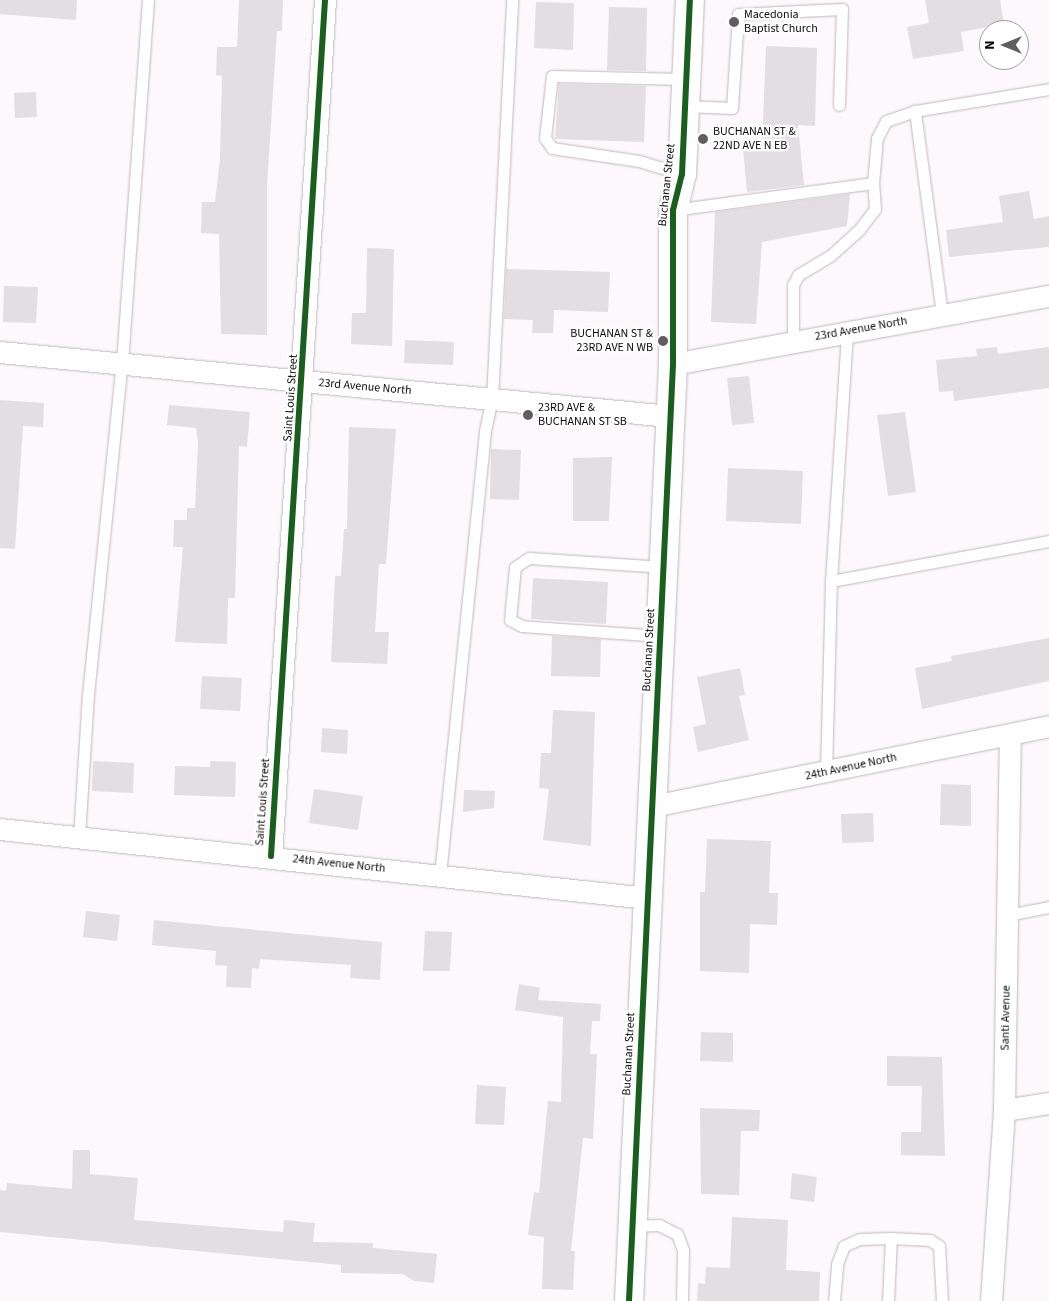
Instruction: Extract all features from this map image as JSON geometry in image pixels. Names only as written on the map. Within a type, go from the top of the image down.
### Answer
[{"type":"street","name":"Saint Louis Street","points":[[271,856],[304,381],[325,0]]},
{"type":"street","name":"Buchanan Street","points":[[629,1301],[673,364],[673,210],[682,174],[690,0]]},
{"type":"street","name":"23rd Avenue North","points":[[673,364],[847,331],[1049,296]]},
{"type":"street","name":"23rd Avenue North","points":[[0,352],[122,362],[670,416]]},
{"type":"street","name":"24th Avenue North","points":[[653,806],[1049,726]]},
{"type":"street","name":"Santi Avenue","points":[[991,1301],[1004,1110],[1010,734]]},
{"type":"street","name":"24th Avenue North","points":[[0,828],[648,898]]},
{"type":"street","points":[[1004,1110],[1049,1103]]},
{"type":"lane","points":[[79,836],[88,695],[122,362],[148,0]]},
{"type":"lane","points":[[440,875],[485,431],[492,399],[512,0]]},
{"type":"lane","points":[[685,106],[732,108],[738,14],[842,9],[839,105]]},
{"type":"lane","points":[[682,174],[639,161],[552,148],[545,138],[552,76],[686,79]]},
{"type":"lane","points":[[793,341],[792,285],[798,275],[830,256],[858,230],[875,209],[873,183],[877,138],[886,121],[915,111],[1049,89]]},
{"type":"lane","points":[[915,111],[942,314]]},
{"type":"lane","points":[[673,210],[873,183]]},
{"type":"lane","points":[[826,772],[831,581],[847,331]]},
{"type":"lane","points":[[831,581],[1049,541]]},
{"type":"lane","points":[[660,636],[522,626],[510,620],[515,567],[529,558],[664,567]]},
{"type":"lane","points":[[1007,915],[1049,908]]},
{"type":"lane","points":[[632,1226],[659,1225],[677,1234],[683,1250],[682,1301]]},
{"type":"lane","points":[[834,1301],[837,1264],[844,1246],[860,1239],[891,1238],[930,1240],[939,1246],[942,1301]]},
{"type":"lane","points":[[888,1301],[891,1238]]},
{"type":"building","points":[[0,0],[77,0],[76,20],[0,14]]},
{"type":"building","points":[[239,0],[283,0],[282,31],[277,31],[267,185],[267,335],[221,334],[219,234],[201,233],[202,202],[215,202],[220,159],[222,76],[216,75],[217,47],[237,47]]},
{"type":"building","points":[[925,0],[1000,0],[1003,20],[979,20],[979,29],[961,32],[964,51],[913,59],[907,27],[929,23]]},
{"type":"building","points":[[536,2],[574,3],[573,50],[534,48]]},
{"type":"building","points":[[609,7],[647,8],[646,71],[607,70]]},
{"type":"building","points":[[766,46],[817,48],[815,126],[798,125],[804,185],[747,192],[743,148],[762,146]]},
{"type":"building","points":[[559,84],[646,86],[644,142],[555,139]]},
{"type":"building","points":[[36,92],[37,117],[15,118],[14,93]]},
{"type":"building","points":[[1029,191],[1034,219],[1049,216],[1049,247],[949,257],[946,230],[1003,222],[999,196]]},
{"type":"building","points":[[850,194],[847,226],[762,242],[756,324],[711,322],[715,212]]},
{"type":"building","points":[[367,248],[394,249],[392,346],[351,344],[352,313],[366,313]]},
{"type":"building","points":[[506,269],[610,272],[608,312],[554,310],[553,333],[532,333],[533,320],[504,319]]},
{"type":"building","points":[[4,286],[38,287],[36,323],[3,322]]},
{"type":"building","points":[[405,340],[454,342],[453,365],[404,363]]},
{"type":"building","points":[[997,347],[998,354],[1049,347],[1049,388],[954,401],[953,391],[939,392],[936,360],[977,356],[976,349]]},
{"type":"building","points":[[749,376],[754,423],[732,425],[727,378]]},
{"type":"building","points":[[0,400],[44,403],[43,427],[23,426],[15,549],[0,548]]},
{"type":"building","points":[[169,405],[250,412],[247,447],[239,446],[235,598],[228,598],[227,644],[175,642],[183,547],[173,547],[174,520],[187,520],[187,508],[195,508],[198,442],[196,428],[167,425]]},
{"type":"building","points":[[905,412],[916,492],[888,496],[877,415]]},
{"type":"building","points":[[349,427],[396,429],[386,564],[379,564],[375,632],[389,632],[387,664],[331,662],[335,576],[341,576],[344,529],[347,529]]},
{"type":"building","points":[[491,449],[521,450],[519,500],[490,499]]},
{"type":"building","points":[[612,457],[609,521],[573,521],[573,458]]},
{"type":"building","points":[[728,468],[803,471],[801,524],[726,521]]},
{"type":"building","points":[[533,578],[608,582],[606,624],[531,619]]},
{"type":"building","points":[[552,636],[601,639],[600,677],[551,676]]},
{"type":"building","points":[[1049,638],[1049,681],[922,709],[915,668],[952,661],[951,656]]},
{"type":"building","points":[[740,668],[745,695],[739,696],[749,740],[698,752],[693,727],[706,724],[697,677]]},
{"type":"building","points":[[202,676],[242,678],[240,711],[200,709]]},
{"type":"building","points":[[553,710],[595,712],[591,846],[543,840],[549,789],[539,788],[541,753],[551,753]]},
{"type":"building","points":[[322,728],[348,730],[347,754],[321,752]]},
{"type":"building","points":[[93,761],[134,763],[133,793],[92,791]]},
{"type":"building","points":[[210,761],[236,762],[235,797],[174,795],[175,766],[210,767]]},
{"type":"building","points":[[941,784],[971,785],[971,826],[940,825]]},
{"type":"building","points":[[314,789],[363,796],[358,830],[309,823]]},
{"type":"building","points":[[464,790],[495,791],[494,808],[463,812]]},
{"type":"building","points":[[873,813],[874,842],[842,843],[841,814]]},
{"type":"building","points":[[707,839],[771,841],[769,893],[778,893],[777,925],[750,924],[749,973],[700,971],[700,892],[705,892]]},
{"type":"building","points":[[86,911],[120,915],[117,941],[83,937]]},
{"type":"building","points":[[154,920],[382,942],[380,980],[350,978],[351,965],[260,959],[259,969],[252,968],[251,988],[226,987],[227,966],[215,965],[216,951],[152,945]]},
{"type":"building","points":[[425,931],[452,932],[450,971],[423,971]]},
{"type":"building","points":[[519,984],[540,988],[538,1000],[601,1004],[600,1021],[592,1021],[590,1054],[597,1054],[593,1139],[583,1138],[571,1251],[575,1251],[573,1290],[542,1289],[544,1237],[528,1235],[534,1192],[539,1193],[548,1101],[561,1102],[563,1017],[515,1010]]},
{"type":"building","points":[[701,1032],[733,1033],[733,1062],[700,1061]]},
{"type":"building","points":[[887,1056],[942,1057],[945,1156],[901,1155],[901,1132],[921,1132],[922,1086],[887,1086]]},
{"type":"building","points":[[477,1085],[506,1087],[504,1125],[475,1124]]},
{"type":"building","points":[[700,1108],[760,1110],[759,1131],[741,1131],[739,1195],[701,1194]]},
{"type":"building","points":[[73,1150],[90,1150],[90,1174],[138,1178],[134,1220],[283,1232],[284,1220],[315,1223],[313,1242],[373,1243],[373,1248],[437,1254],[434,1283],[414,1281],[403,1274],[341,1273],[341,1265],[0,1232],[0,1190],[6,1191],[7,1183],[72,1189]]},
{"type":"building","points":[[792,1173],[817,1177],[814,1202],[790,1199]]},
{"type":"building","points":[[732,1217],[788,1220],[786,1270],[820,1272],[819,1301],[697,1301],[698,1283],[705,1284],[706,1267],[730,1268]]},
{"type":"cycle path","points":[[271,856],[325,0]]},
{"type":"cycle path","points":[[629,1301],[673,364],[673,210],[682,174],[690,0]]},
{"type":"place","name":"Macedonia Baptist Church","points":[[734,22]]},
{"type":"place","name":"BUCHANAN ST & 22ND AVE N EB","points":[[703,139]]},
{"type":"place","name":"BUCHANAN ST & 23RD AVE N WB","points":[[663,341]]},
{"type":"place","name":"23RD AVE & BUCHANAN ST SB","points":[[528,415]]}]
